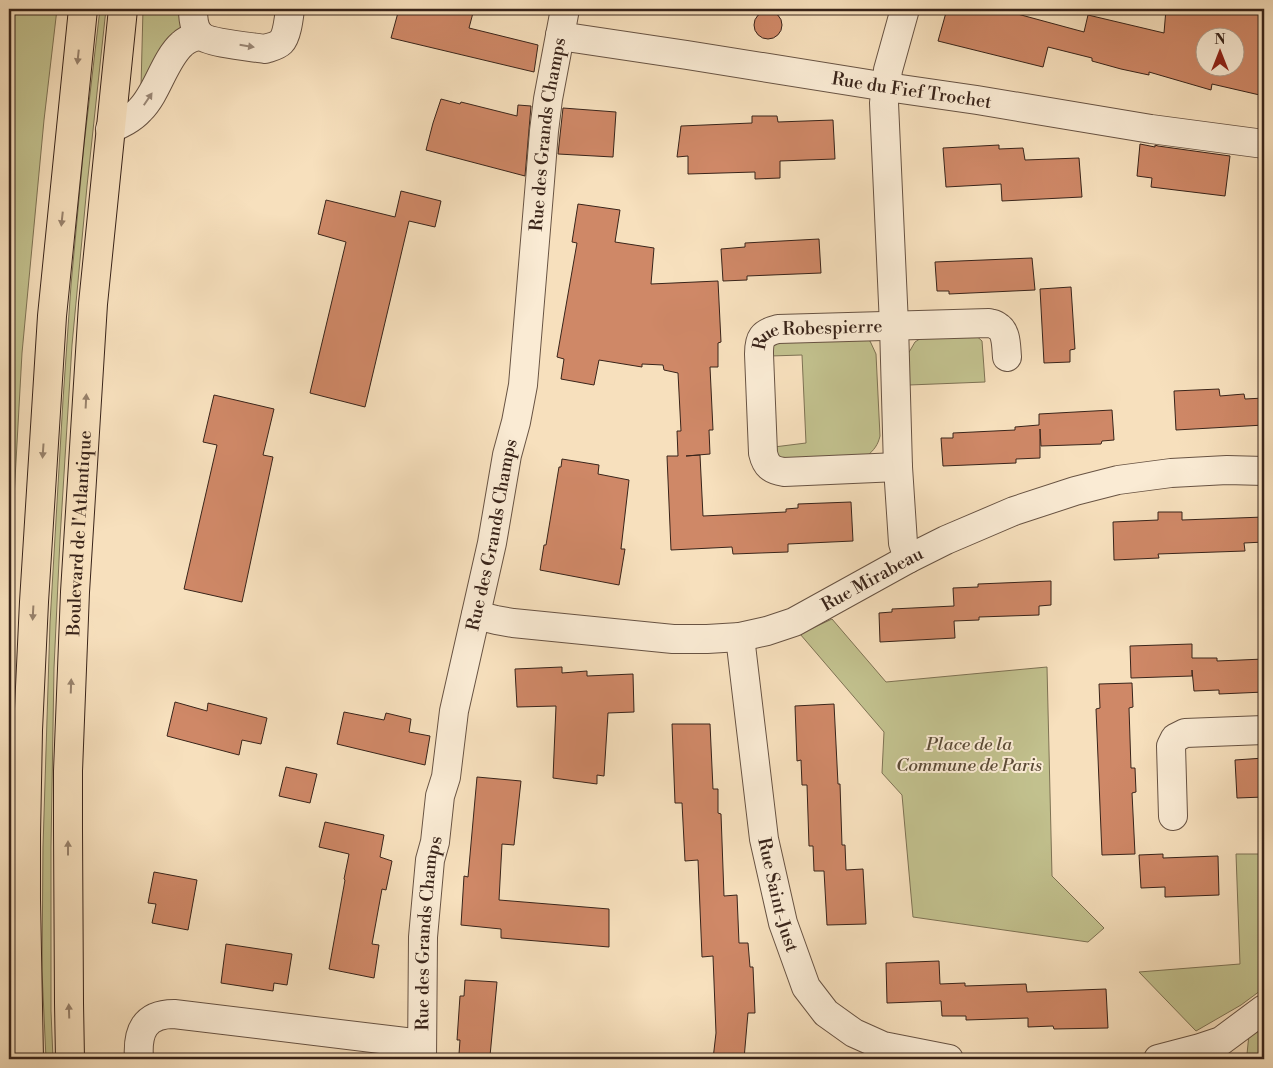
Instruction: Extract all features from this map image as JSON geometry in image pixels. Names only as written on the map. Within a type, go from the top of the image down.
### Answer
[{"type":"main road","points":[[29,1059],[26,836],[34,602],[52,316],[82,9]]},
{"type":"main road","name":"Boulevard de l'Atlantique","points":[[70,1059],[68,1002],[68,828],[72,644],[93,304],[123,9]]},
{"type":"street","points":[[193,9],[193,18],[200,35],[210,40],[266,49],[282,41],[289,20],[290,9]]},
{"type":"street","name":"Rue des Grands Champs","points":[[422,1052],[423,937],[430,860],[436,842],[440,796],[446,777],[454,711],[492,543],[507,455],[516,422],[522,385],[544,131],[565,9]]},
{"type":"street","name":"Rue Robespierre","points":[[905,9],[888,70],[884,103],[898,467],[903,543],[908,559]]},
{"type":"street","points":[[110,129],[129,119],[141,109],[158,84],[172,57],[182,44],[200,35]]},
{"type":"street","name":"Rue du Fief Trochet","points":[[560,35],[1151,129],[1264,144]]},
{"type":"street","name":"Rue Robespierre","points":[[898,467],[784,472],[769,468],[764,460],[763,453],[759,354],[759,344],[762,336],[769,331],[778,329],[989,323],[998,326],[1003,332],[1006,357]]},
{"type":"street","name":"Rue Mirabeau","points":[[476,615],[513,622],[673,638],[707,639],[768,631],[794,622],[946,540],[1014,511],[1075,491],[1118,480],[1171,473],[1227,470],[1264,471]]},
{"type":"street","name":"Rue Saint-Just","points":[[740,636],[764,839],[783,923],[806,987],[826,1012],[854,1034],[882,1046],[949,1059]]},
{"type":"street","points":[[1173,816],[1171,746],[1175,738],[1185,733],[1264,730]]},
{"type":"street","points":[[1158,1059],[1200,1048],[1229,1050],[1264,1008]]},
{"type":"street","points":[[139,1059],[139,1044],[145,1025],[154,1017],[164,1014],[260,1024],[422,1052]]},
{"type":"green space","points":[[9,9],[57,9],[44,120],[22,353],[9,588]]},
{"type":"green space","points":[[100,9],[106,9],[72,345],[60,539],[54,668],[51,847],[51,1011],[53,1059],[46,1059],[42,971],[43,847],[50,623],[71,285],[84,145]]},
{"type":"green space","points":[[143,9],[186,9],[190,30],[141,87]]},
{"type":"green space","points":[[972,332],[982,341],[985,382],[909,385],[908,354],[915,342],[929,333]]},
{"type":"green space","points":[[855,336],[870,341],[876,354],[880,436],[872,452],[867,456],[778,459],[774,447],[806,443],[802,355],[770,356],[774,342]]},
{"type":"green space","name":"Place de la Commune de Paris","points":[[832,619],[886,682],[1047,667],[1052,876],[1104,928],[1088,942],[913,917],[902,795],[882,773],[884,732],[800,634]]},
{"type":"green space","points":[[1236,854],[1264,854],[1264,988],[1241,1005],[1196,1031],[1139,972],[1240,964]]},
{"type":"green space","points":[[1264,1024],[1264,1059],[1252,1059],[1247,1054],[1249,1034]]},
{"type":"building","points":[[399,9],[474,9],[469,28],[538,45],[534,72],[391,38]]},
{"type":"building","points":[[947,9],[999,9],[1084,32],[1088,15],[1164,33],[1166,9],[1264,9],[1264,96],[1212,84],[1211,90],[1149,72],[1149,75],[1121,69],[1092,61],[1092,58],[1048,47],[1043,67],[938,41]]},
{"type":"building","points":[[768,11],[778,15],[782,25],[778,35],[768,39],[758,35],[754,25],[758,15]]},
{"type":"building","points":[[441,99],[517,116],[518,105],[531,106],[525,176],[426,150]]},
{"type":"building","points":[[563,108],[616,112],[613,157],[558,154]]},
{"type":"building","points":[[752,116],[777,116],[778,122],[833,120],[835,159],[780,161],[780,178],[755,179],[755,172],[688,174],[688,156],[677,157],[681,126],[752,123]]},
{"type":"building","points":[[1140,144],[1230,156],[1225,196],[1151,187],[1152,178],[1137,176]]},
{"type":"building","points":[[999,145],[999,149],[1023,148],[1025,160],[1079,158],[1082,197],[1002,201],[1001,184],[946,187],[943,148]]},
{"type":"building","points":[[401,191],[441,201],[435,227],[409,221],[365,407],[310,393],[346,242],[318,234],[326,200],[395,217]]},
{"type":"building","points":[[578,204],[620,210],[615,242],[654,248],[651,284],[718,281],[721,342],[718,343],[718,367],[710,367],[713,430],[709,430],[710,454],[686,456],[700,455],[703,516],[786,512],[786,509],[798,508],[798,504],[851,502],[853,541],[788,544],[788,552],[733,554],[732,547],[671,550],[667,456],[678,456],[677,431],[681,431],[678,373],[664,370],[663,365],[642,364],[642,367],[599,360],[594,385],[561,379],[564,359],[557,357],[577,243],[572,242]]},
{"type":"building","points":[[819,239],[821,273],[747,276],[747,280],[723,281],[721,249],[745,247],[745,243]]},
{"type":"building","points":[[1032,258],[1035,290],[949,294],[949,291],[937,291],[935,262]]},
{"type":"building","points":[[1071,287],[1075,349],[1070,350],[1070,362],[1044,363],[1040,289]]},
{"type":"building","points":[[1219,389],[1220,396],[1244,394],[1245,399],[1264,398],[1264,425],[1176,430],[1174,391]]},
{"type":"building","points":[[214,395],[274,409],[263,455],[273,457],[242,602],[184,589],[217,445],[203,442]]},
{"type":"building","points":[[1112,410],[1114,440],[1102,441],[1101,444],[1041,446],[1040,429],[1040,458],[1016,459],[1016,463],[943,466],[941,438],[953,438],[953,433],[1015,430],[1015,427],[1039,425],[1039,414]]},
{"type":"building","points":[[562,459],[599,465],[598,474],[629,480],[621,549],[625,549],[619,585],[540,570]]},
{"type":"building","points":[[1158,512],[1182,512],[1182,520],[1264,517],[1264,542],[1244,543],[1245,551],[1158,554],[1159,558],[1114,560],[1113,522],[1158,520]]},
{"type":"building","points":[[1051,581],[1051,605],[1039,606],[1039,615],[979,617],[979,620],[954,621],[955,638],[880,642],[879,613],[892,612],[892,609],[954,606],[953,588],[978,587],[978,584]]},
{"type":"building","points":[[1192,644],[1192,658],[1217,658],[1217,661],[1264,659],[1264,692],[1219,694],[1219,690],[1194,691],[1192,670],[1192,676],[1131,678],[1130,646]]},
{"type":"building","points":[[562,667],[562,673],[587,671],[587,676],[633,674],[634,712],[608,713],[604,776],[597,775],[597,784],[553,778],[556,706],[517,707],[515,669]]},
{"type":"building","points":[[1132,683],[1133,707],[1129,708],[1131,768],[1135,768],[1136,792],[1132,793],[1135,854],[1102,855],[1096,709],[1100,708],[1099,684]]},
{"type":"building","points":[[175,702],[207,711],[208,703],[267,718],[261,744],[242,740],[239,755],[167,736]]},
{"type":"building","points":[[834,704],[842,845],[845,845],[846,870],[863,869],[866,924],[827,925],[824,871],[814,871],[813,846],[809,846],[807,785],[802,785],[801,760],[797,761],[795,706]]},
{"type":"building","points":[[344,712],[384,720],[386,713],[411,719],[409,732],[430,736],[425,765],[337,744]]},
{"type":"building","points":[[672,724],[710,724],[713,789],[718,789],[718,813],[721,814],[724,896],[737,895],[739,943],[748,943],[750,967],[753,967],[755,1013],[748,1013],[744,1059],[713,1059],[716,1033],[713,956],[702,957],[698,860],[685,861],[682,803],[675,803]]},
{"type":"building","points":[[1264,758],[1264,797],[1237,798],[1235,760]]},
{"type":"building","points":[[286,767],[317,774],[310,803],[279,796]]},
{"type":"building","points":[[477,777],[521,781],[514,845],[502,844],[499,900],[609,909],[609,947],[501,938],[501,929],[461,925],[464,876],[468,877]]},
{"type":"building","points":[[325,822],[384,835],[380,857],[392,861],[386,890],[382,889],[372,944],[379,945],[374,978],[329,969],[349,854],[319,847]]},
{"type":"building","points":[[1163,854],[1163,858],[1218,856],[1219,895],[1165,897],[1165,887],[1141,888],[1139,855]]},
{"type":"building","points":[[154,872],[197,880],[188,930],[152,923],[156,904],[148,903]]},
{"type":"building","points":[[226,944],[292,954],[287,985],[274,983],[273,991],[221,983]]},
{"type":"building","points":[[939,961],[940,984],[965,983],[965,986],[1026,984],[1027,992],[1106,989],[1108,1028],[1054,1029],[1053,1026],[1028,1027],[1028,1018],[966,1020],[966,1016],[942,1016],[941,1001],[887,1003],[886,963]]},
{"type":"building","points":[[465,980],[497,982],[490,1056],[459,1054],[460,1040],[457,1040],[460,996],[464,996]]}]
